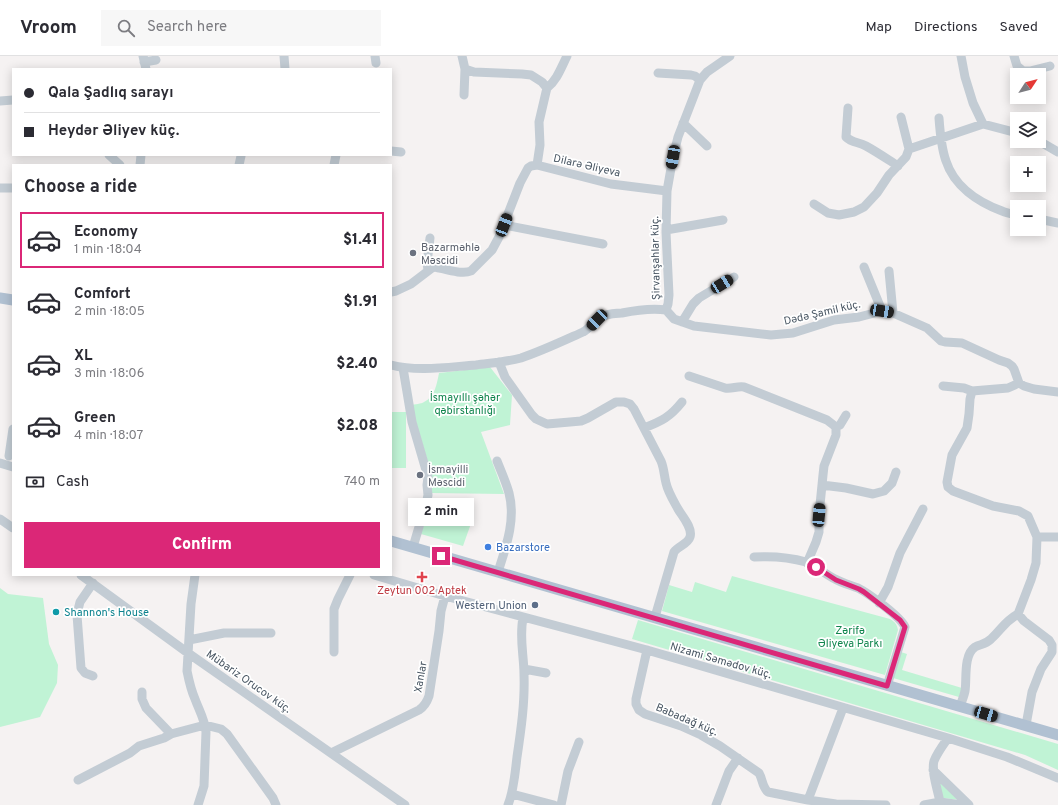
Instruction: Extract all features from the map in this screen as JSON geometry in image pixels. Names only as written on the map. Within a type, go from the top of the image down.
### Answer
[{"type":"main road","points":[[0,298],[12,300]]},
{"type":"main road","points":[[392,541],[1058,735]]},
{"type":"street","points":[[284,56],[285,68]]},
{"type":"street","points":[[462,56],[465,69],[464,95]]},
{"type":"street","points":[[465,69],[474,72],[531,75],[542,82],[547,88],[556,79],[567,56]]},
{"type":"street","name":"Şirvanşahlar küç.","points":[[392,365],[403,368],[437,369],[499,362],[520,358],[536,353],[583,332],[600,318],[608,314],[647,309],[666,310],[670,295],[666,230],[667,191],[678,137],[700,80],[707,72],[730,56]]},
{"type":"street","points":[[960,56],[973,103],[983,124]]},
{"type":"street","points":[[1014,56],[1017,66],[1023,71],[1030,71],[1050,66]]},
{"type":"street","points":[[144,62],[156,60]]},
{"type":"street","points":[[658,73],[691,75],[700,80]]},
{"type":"street","name":"Dilarə Əliyeva","points":[[547,88],[539,122],[540,145],[537,165],[611,184],[667,191]]},
{"type":"street","points":[[0,101],[12,100]]},
{"type":"street","points":[[848,108],[846,137],[850,141],[863,145],[877,152],[898,166]]},
{"type":"street","points":[[814,204],[828,213],[839,215],[854,212],[864,207],[877,193],[889,175],[906,157],[909,149],[900,117]]},
{"type":"street","points":[[939,118],[941,139],[946,161],[952,174],[963,189],[975,198],[1003,212],[1010,213]]},
{"type":"street","points":[[683,123],[707,146]]},
{"type":"street","points":[[909,149],[983,124],[1010,131]]},
{"type":"street","points":[[1046,145],[1058,152]]},
{"type":"street","points":[[392,151],[401,152]]},
{"type":"street","points":[[110,156],[119,164]]},
{"type":"street","points":[[392,292],[411,284],[428,270],[435,267],[467,273],[471,270],[492,250],[499,238],[520,183],[528,168],[537,165]]},
{"type":"street","points":[[0,188],[12,188]]},
{"type":"street","points":[[666,230],[723,220]]},
{"type":"street","points":[[1046,220],[1058,222]]},
{"type":"street","points":[[504,225],[603,244]]},
{"type":"street","points":[[428,270],[427,263],[430,238]]},
{"type":"street","points":[[864,267],[882,311]]},
{"type":"street","points":[[889,271],[893,313]]},
{"type":"street","points":[[682,322],[693,304],[699,298],[734,277]]},
{"type":"street","name":"Dədə Şamil küç.","points":[[666,310],[674,318],[694,326],[771,336],[793,333],[834,320],[882,311],[893,313],[927,328],[941,341],[962,343],[1008,363],[1012,366],[1020,382]]},
{"type":"street","points":[[499,362],[505,377],[532,415],[536,419],[547,424],[581,421],[616,402],[630,404],[634,409],[664,467],[668,490],[688,526],[690,535],[685,544],[677,548],[674,552],[655,617]]},
{"type":"street","points":[[403,368],[412,422],[428,477],[427,500],[413,547]]},
{"type":"street","points":[[689,376],[729,389],[738,386],[744,387],[827,420],[836,427]]},
{"type":"street","points":[[943,386],[964,388],[972,391],[1008,388],[1020,382],[1024,386],[1034,389],[1058,392]]},
{"type":"street","points":[[960,706],[965,692],[966,669],[971,652],[975,647],[987,643],[1006,622],[1018,614],[1036,563],[1037,538],[1028,516],[1019,511],[993,506],[953,491],[948,487],[947,482],[952,455],[967,428],[972,391]]},
{"type":"street","points":[[644,428],[660,422],[675,411],[682,402]]},
{"type":"street","points":[[836,427],[840,425],[846,416]]},
{"type":"street","points":[[807,563],[819,532],[819,515],[824,466],[836,435],[836,427]]},
{"type":"street","points":[[7,456],[12,434]]},
{"type":"street","points":[[496,461],[509,492],[512,508],[509,536],[498,572]]},
{"type":"street","points":[[0,462],[12,467]]},
{"type":"street","points":[[822,485],[846,488],[873,494],[884,490],[892,483],[896,472]]},
{"type":"street","points":[[880,603],[888,587],[900,553],[923,509]]},
{"type":"street","points":[[0,519],[12,527]]},
{"type":"street","points":[[1037,538],[1058,537]]},
{"type":"street","points":[[754,557],[768,556],[789,558],[807,563],[836,580],[859,589],[880,603],[900,620],[905,627],[887,686]]},
{"type":"street","name":"Mübariz Orucov küç.","points":[[82,576],[188,653],[405,805]]},
{"type":"street","points":[[195,576],[191,604],[187,671],[189,682],[206,725],[204,786],[198,805]]},
{"type":"street","points":[[334,652],[334,609],[350,576]]},
{"type":"street","name":"Nizami Səmədov küç.","points":[[377,576],[523,618],[647,650],[948,738],[1007,757],[1058,778]]},
{"type":"street","points":[[93,584],[80,602],[77,615],[81,668],[85,673],[93,676]]},
{"type":"street","name":"Xanlar","points":[[331,753],[424,707],[429,696],[440,631],[441,611],[445,596]]},
{"type":"street","points":[[1018,614],[1024,621],[1049,640],[1052,645],[1052,652],[1038,674],[1032,692],[1026,726]]},
{"type":"street","points":[[508,805],[512,794],[520,731],[524,680],[521,635],[523,618]]},
{"type":"street","points":[[189,640],[224,633],[270,633]]},
{"type":"street","name":"Babadağ küç.","points":[[647,650],[636,699],[636,704],[639,710],[645,714],[681,726],[720,746],[759,773],[765,790],[768,792],[836,804],[886,805]]},
{"type":"street","points":[[524,669],[546,673]]},
{"type":"street","points":[[142,692],[142,699],[146,708],[171,734]]},
{"type":"street","points":[[808,800],[843,708]]},
{"type":"street","points":[[78,780],[130,753],[139,746],[164,738],[171,734],[206,725],[221,729],[227,734],[269,792],[276,805]]},
{"type":"street","points":[[940,804],[933,764],[934,759],[948,738]]},
{"type":"street","points":[[561,805],[568,771],[579,742]]},
{"type":"street","points":[[716,805],[729,771],[738,758]]},
{"type":"street","points":[[933,770],[969,805]]},
{"type":"street","points":[[512,794],[554,805]]},
{"type":"street","points":[[924,805],[962,805]]},
{"type":"green space","name":"İsmayıllı şəhər qəbirstanlığı","points":[[490,367],[512,395],[510,425],[481,432],[504,494],[432,493],[430,485],[434,483],[411,405],[423,403],[431,397],[435,389],[439,373]]},
{"type":"green space","points":[[392,412],[406,412],[406,468],[392,468]]},
{"type":"green space","points":[[431,502],[474,515],[463,546],[421,534]]},
{"type":"green space","name":"Zərifə Əliyeva Parkı","points":[[732,576],[892,620],[898,630],[885,675],[662,611],[669,585],[692,592],[695,582],[726,592]]},
{"type":"green space","points":[[0,588],[8,594],[43,598],[49,644],[58,665],[57,683],[40,717],[0,727]]},
{"type":"green space","points":[[638,620],[1058,744],[1058,770],[1025,755],[632,639]]},
{"type":"green space","points":[[901,652],[907,654],[902,670],[962,688],[959,697],[893,678]]},
{"type":"green space","points":[[938,780],[960,800],[943,798]]},
{"type":"place","name":"Bazarməhlə Məscidi","points":[[413,253]]},
{"type":"place","name":"İsmayilli Məscidi","points":[[420,475]]},
{"type":"place","name":"Bazarstore","points":[[488,547]]},
{"type":"place","name":"Zeytun 002 Aptek","points":[[422,577]]},
{"type":"place","name":"Western Union","points":[[535,605]]},
{"type":"place","name":"Shannon's House","points":[[56,612]]},
{"type":"route","points":[[441,556],[655,617],[887,686],[905,627],[890,611],[864,592],[836,580],[816,567]]}]
